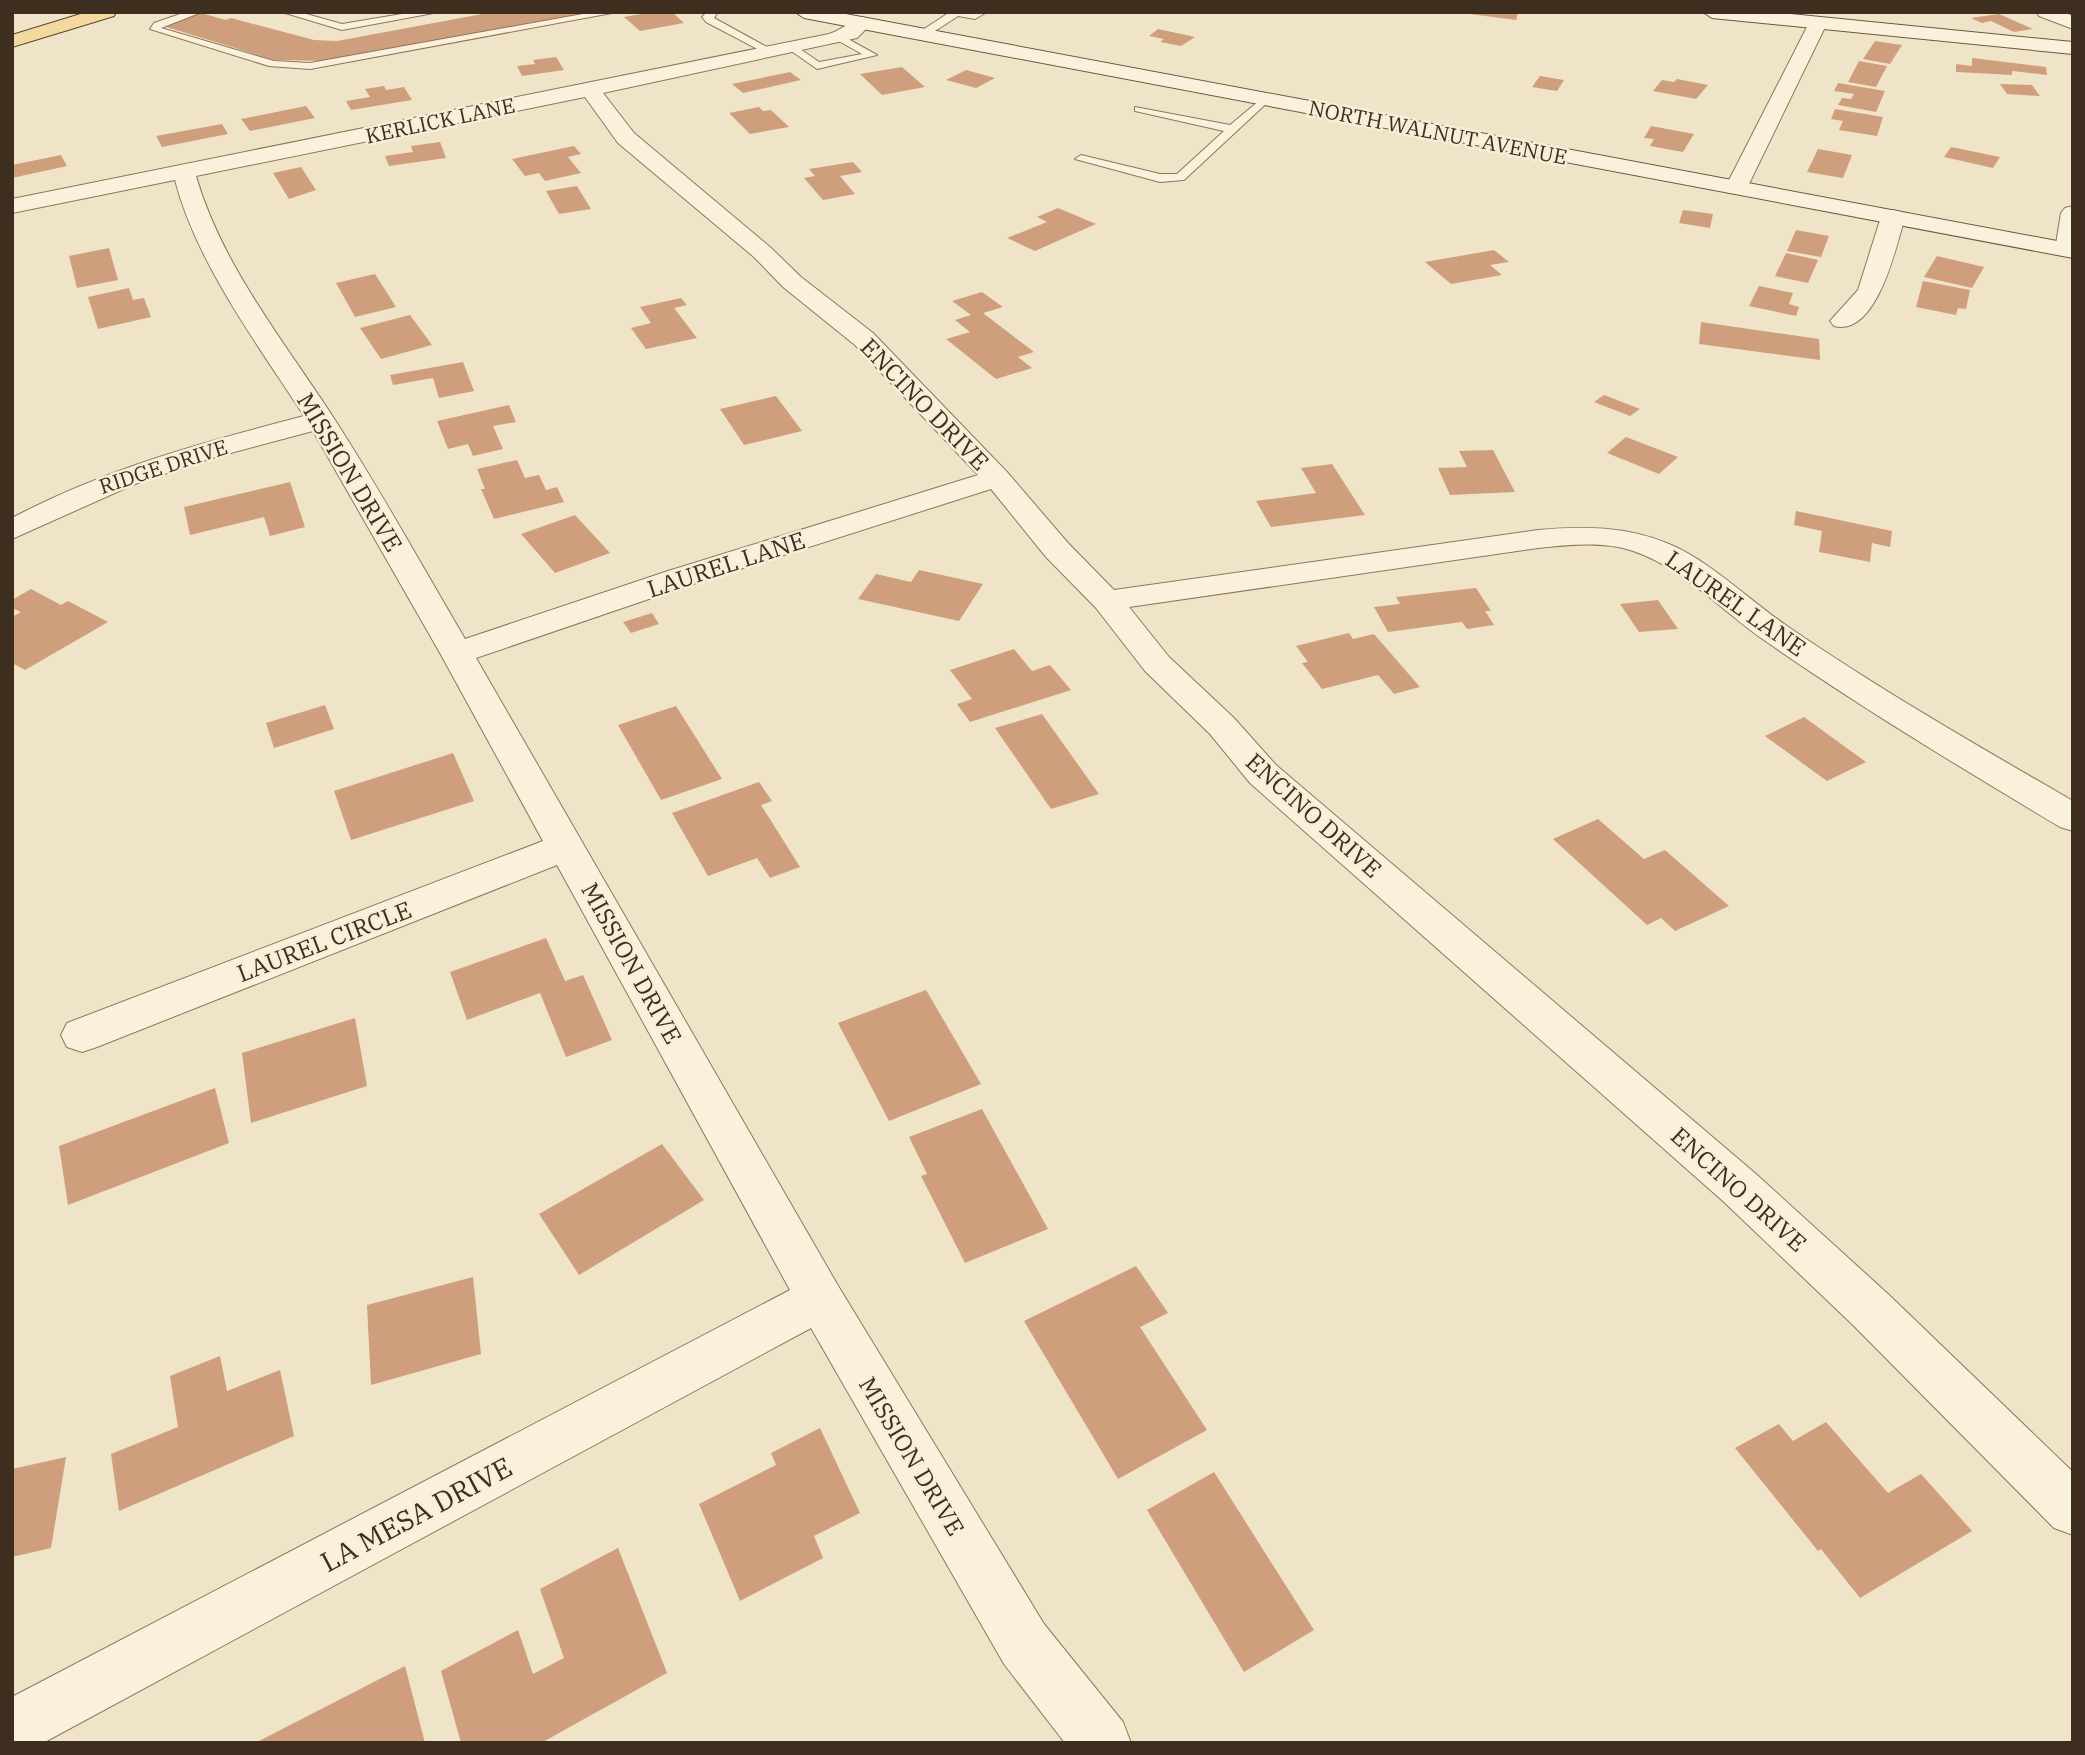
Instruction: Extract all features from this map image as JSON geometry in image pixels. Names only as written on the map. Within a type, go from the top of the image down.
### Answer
[{"type":"main road","points":[[12,41],[107,12]]},
{"type":"street","points":[[1712,12],[2073,48]]},
{"type":"street","points":[[2046,12],[2073,23]]},
{"type":"street","name":"NORTH WALNUT AVENUE","points":[[807,13],[2070,251]]},
{"type":"street","name":"KERLICK LANE","points":[[12,206],[782,50],[850,34],[863,23]]},
{"type":"street","points":[[1736,188],[1818,23]]},
{"type":"street","name":"ENCINO DRIVE","points":[[589,89],[625,138],[762,252],[792,282],[864,339],[997,478],[1057,550],[1107,601],[1157,664],[1222,726],[1263,774],[1740,1188],[1871,1310],[2073,1509]]},
{"type":"street","name":"MISSION DRIVE","points":[[184,172],[195,212],[247,307],[321,420],[457,653],[820,1299],[1024,1644],[1102,1743]]},
{"type":"street","points":[[2070,251],[2073,213]]},
{"type":"street","points":[[1843,321],[1870,292],[1893,217]]},
{"type":"street","name":"RIDGE DRIVE","points":[[12,530],[92,490],[156,465],[321,420]]},
{"type":"street","name":"LAUREL LANE","points":[[457,653],[679,578],[997,478]]},
{"type":"street","name":"LAUREL LANE","points":[[1107,601],[1538,539],[1594,536],[1641,543],[1662,550],[1774,632],[1917,727],[2073,818]]},
{"type":"street","name":"LAUREL CIRCLE","points":[[82,1035],[566,846]]},
{"type":"street","name":"LA MESA DRIVE","points":[[12,1728],[820,1299]]},
{"type":"lane","points":[[197,12],[158,25],[155,29],[273,64],[310,66],[612,12]]},
{"type":"lane","points":[[298,13],[342,27],[434,12]]},
{"type":"lane","points":[[713,12],[708,17],[709,20],[817,66],[872,55],[839,37]]},
{"type":"lane","points":[[922,35],[955,13],[975,16],[982,12]]},
{"type":"lane","points":[[1081,159],[1160,178],[1180,177],[1265,99]]},
{"type":"lane","points":[[1139,109],[1233,129]]},
{"type":"building","points":[[493,12],[588,14],[334,61],[274,60],[163,26],[201,13],[226,20],[231,18],[314,40],[337,41]]},
{"type":"building","points":[[651,12],[672,12],[684,23],[640,31],[624,17]]},
{"type":"building","points":[[1454,12],[1512,12],[1518,13],[1516,20]]},
{"type":"building","points":[[1999,14],[2033,29],[2014,32],[1991,21],[1982,23],[1971,18]]},
{"type":"building","points":[[1158,29],[1195,37],[1181,46],[1160,42],[1164,39],[1149,36]]},
{"type":"building","points":[[1875,41],[1902,45],[1890,64],[1863,59]]},
{"type":"building","points":[[556,57],[564,70],[522,76],[517,66],[535,64],[533,60]]},
{"type":"building","points":[[1972,58],[2046,67],[2047,75],[2012,71],[2012,75],[1956,72],[1956,64],[1972,66]]},
{"type":"building","points":[[1859,61],[1887,66],[1876,87],[1848,82]]},
{"type":"building","points":[[902,67],[925,87],[882,95],[860,74]]},
{"type":"building","points":[[966,70],[995,78],[976,88],[946,80]]},
{"type":"building","points":[[790,72],[801,80],[743,93],[732,84]]},
{"type":"building","points":[[1540,76],[1564,80],[1557,91],[1532,87]]},
{"type":"building","points":[[1677,79],[1708,85],[1696,99],[1653,91],[1662,80],[1674,82]]},
{"type":"building","points":[[1838,83],[1885,91],[1876,112],[1838,105],[1842,98],[1851,99],[1854,94],[1834,91]]},
{"type":"building","points":[[2000,84],[2032,85],[2040,96],[2007,94]]},
{"type":"building","points":[[384,86],[386,90],[404,87],[412,100],[351,110],[346,101],[370,97],[365,89]]},
{"type":"building","points":[[306,106],[315,118],[250,131],[241,119]]},
{"type":"building","points":[[759,107],[763,111],[771,110],[789,127],[750,134],[729,113]]},
{"type":"building","points":[[1835,109],[1883,117],[1877,136],[1839,130],[1843,121],[1831,119]]},
{"type":"building","points":[[222,124],[228,134],[162,147],[156,136]]},
{"type":"building","points":[[1651,126],[1694,134],[1683,152],[1650,146],[1654,139],[1644,138]]},
{"type":"building","points":[[440,142],[446,158],[389,166],[385,156],[413,152],[411,146]]},
{"type":"building","points":[[574,146],[581,154],[568,157],[581,173],[545,181],[539,173],[525,176],[512,159]]},
{"type":"building","points":[[1951,147],[2000,157],[1993,168],[1944,157]]},
{"type":"building","points":[[1818,149],[1852,155],[1843,178],[1807,172]]},
{"type":"building","points":[[61,155],[67,166],[12,178],[12,165]]},
{"type":"building","points":[[853,162],[862,172],[840,176],[855,194],[823,200],[804,178],[815,176],[809,169]]},
{"type":"building","points":[[301,167],[316,190],[289,199],[273,173]]},
{"type":"building","points":[[577,186],[591,209],[559,214],[546,191]]},
{"type":"building","points":[[1058,208],[1096,224],[1035,251],[1007,238],[1047,222],[1037,217]]},
{"type":"building","points":[[1683,210],[1713,214],[1710,228],[1679,223]]},
{"type":"building","points":[[1796,230],[1829,236],[1821,257],[1787,251]]},
{"type":"building","points":[[109,248],[118,280],[77,288],[69,256]]},
{"type":"building","points":[[1494,250],[1509,262],[1490,265],[1502,275],[1451,284],[1425,262]]},
{"type":"building","points":[[1786,253],[1818,260],[1808,283],[1775,276]]},
{"type":"building","points":[[1937,256],[1984,267],[1972,288],[1924,277]]},
{"type":"building","points":[[375,274],[396,307],[355,317],[336,283]]},
{"type":"building","points":[[1923,281],[1970,290],[1966,309],[1958,308],[1956,315],[1916,307]]},
{"type":"building","points":[[1759,286],[1793,293],[1789,304],[1799,307],[1796,316],[1749,306]]},
{"type":"building","points":[[129,288],[133,300],[144,298],[151,317],[98,329],[88,297]]},
{"type":"building","points":[[982,292],[1003,307],[983,313],[1034,352],[1018,357],[1032,368],[996,379],[946,339],[970,332],[955,320],[971,315],[952,301]]},
{"type":"building","points":[[681,298],[687,305],[674,308],[697,338],[646,349],[631,328],[651,323],[640,307]]},
{"type":"building","points":[[410,315],[432,345],[381,359],[360,328]]},
{"type":"building","points":[[1701,322],[1819,339],[1820,360],[1699,344]]},
{"type":"building","points":[[463,362],[474,391],[439,398],[433,378],[393,385],[390,375]]},
{"type":"building","points":[[1604,395],[1640,409],[1630,416],[1594,402]]},
{"type":"building","points":[[776,396],[802,431],[744,445],[720,409]]},
{"type":"building","points":[[509,405],[516,422],[493,426],[503,449],[473,456],[468,444],[448,449],[437,421]]},
{"type":"building","points":[[1626,437],[1678,457],[1659,474],[1607,453]]},
{"type":"building","points":[[1493,450],[1515,492],[1450,495],[1438,468],[1467,467],[1459,451]]},
{"type":"building","points":[[517,460],[525,478],[539,475],[546,490],[557,487],[564,502],[494,519],[481,489],[485,489],[477,469]]},
{"type":"building","points":[[1332,464],[1365,515],[1271,527],[1256,501],[1316,493],[1301,468]]},
{"type":"building","points":[[290,482],[305,527],[270,536],[264,517],[190,535],[184,507]]},
{"type":"building","points":[[1796,511],[1892,531],[1890,547],[1872,543],[1870,562],[1819,552],[1822,531],[1794,525]]},
{"type":"building","points":[[575,515],[610,553],[555,573],[521,534]]},
{"type":"building","points":[[919,570],[983,584],[959,621],[858,599],[876,574],[911,582]]},
{"type":"building","points":[[1476,588],[1491,611],[1485,611],[1494,625],[1467,629],[1462,622],[1388,632],[1374,607],[1400,604],[1396,597]]},
{"type":"building","points":[[31,589],[61,605],[68,601],[108,622],[25,670],[12,663],[12,617],[21,612],[12,608],[12,600]]},
{"type":"building","points":[[1658,600],[1678,629],[1639,632],[1620,604]]},
{"type":"building","points":[[652,613],[659,624],[631,633],[623,622]]},
{"type":"building","points":[[1349,633],[1353,639],[1374,634],[1420,687],[1394,694],[1378,675],[1322,689],[1302,663],[1308,662],[1296,646]]},
{"type":"building","points":[[1014,649],[1032,671],[1050,665],[1071,690],[970,722],[957,704],[972,699],[950,670]]},
{"type":"building","points":[[325,705],[334,729],[274,748],[266,723]]},
{"type":"building","points":[[676,706],[722,779],[661,800],[618,725]]},
{"type":"building","points":[[1042,714],[1099,794],[1051,809],[995,728]]},
{"type":"building","points":[[1804,717],[1866,762],[1827,781],[1765,736]]},
{"type":"building","points":[[453,753],[474,801],[351,840],[334,791]]},
{"type":"building","points":[[759,782],[772,801],[761,805],[800,867],[770,878],[757,858],[708,876],[672,813]]},
{"type":"building","points":[[1598,819],[1644,859],[1665,850],[1729,906],[1675,931],[1661,918],[1647,925],[1553,839]]},
{"type":"building","points":[[546,938],[565,981],[583,975],[612,1040],[566,1057],[540,993],[467,1020],[450,972]]},
{"type":"building","points":[[926,990],[981,1084],[889,1121],[838,1023]]},
{"type":"building","points":[[355,1018],[367,1086],[251,1123],[242,1053]]},
{"type":"building","points":[[215,1088],[229,1143],[68,1205],[59,1146]]},
{"type":"building","points":[[982,1109],[1048,1229],[965,1263],[921,1176],[927,1174],[909,1137]]},
{"type":"building","points":[[662,1144],[704,1200],[579,1275],[539,1214]]},
{"type":"building","points":[[1136,1266],[1168,1313],[1140,1327],[1207,1430],[1118,1479],[1024,1321]]},
{"type":"building","points":[[473,1277],[481,1354],[371,1385],[367,1305]]},
{"type":"building","points":[[220,1356],[227,1391],[280,1370],[294,1436],[119,1511],[111,1454],[178,1427],[170,1376]]},
{"type":"building","points":[[1826,1422],[1888,1493],[1921,1474],[1972,1531],[1860,1598],[1821,1549],[1818,1551],[1735,1448],[1779,1424],[1793,1441]]},
{"type":"building","points":[[820,1428],[860,1513],[814,1536],[823,1558],[740,1601],[699,1504],[776,1465],[771,1453]]},
{"type":"building","points":[[66,1457],[51,1548],[12,1557],[12,1469]]},
{"type":"building","points":[[1214,1472],[1314,1630],[1244,1672],[1147,1510]]},
{"type":"building","points":[[618,1548],[667,1673],[541,1743],[461,1743],[441,1671],[518,1630],[533,1674],[564,1658],[540,1589]]},
{"type":"building","points":[[405,1666],[425,1743],[255,1743]]}]
